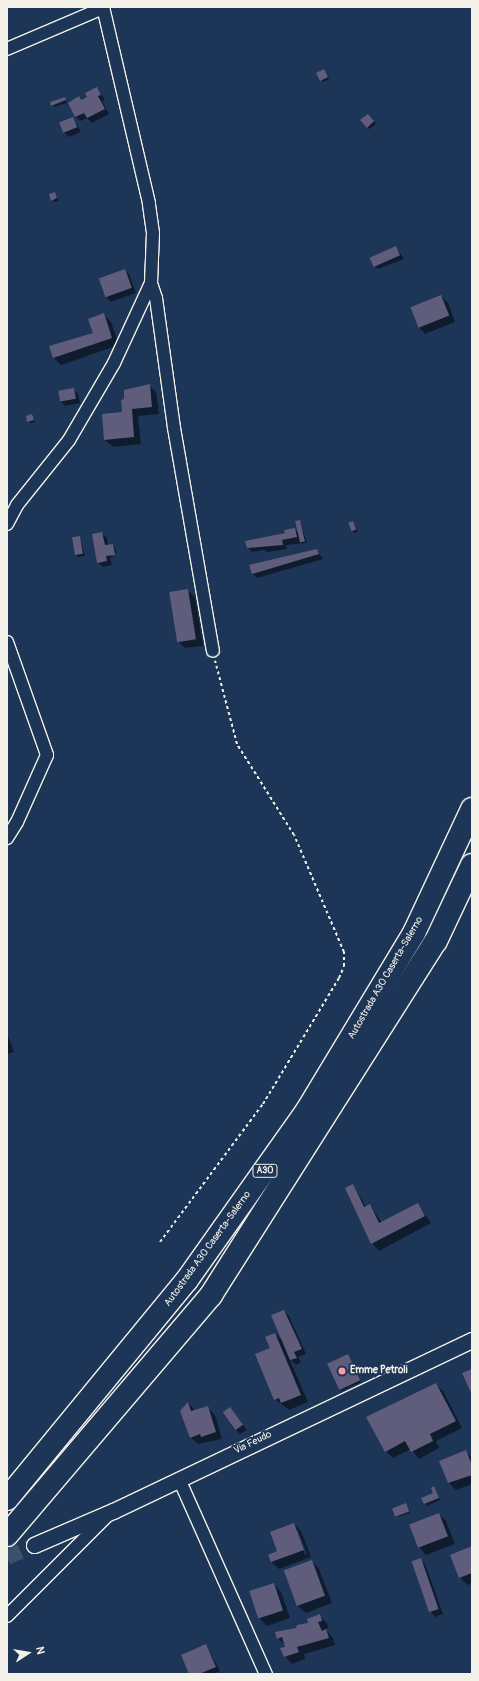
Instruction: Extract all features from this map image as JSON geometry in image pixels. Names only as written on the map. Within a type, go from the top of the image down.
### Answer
[{"type":"highway","name":"Autostrada A30 Caserta-Salerno","points":[[7,1500],[187,1280],[306,1112],[414,933],[472,809]]},
{"type":"highway","name":"Autostrada A30 Caserta-Salerno","points":[[7,1535],[211,1295],[436,941],[472,865]]},
{"type":"street","points":[[7,49],[103,7],[149,203],[153,233],[150,283],[114,363],[73,434],[17,505],[7,524]]},
{"type":"street","points":[[150,283],[156,298],[174,428],[213,650]]},
{"type":"street","points":[[7,642],[46,755],[17,822],[7,838]]},
{"type":"street","name":"Via Feudo","points":[[34,1545],[113,1511],[472,1340]]},
{"type":"street","points":[[179,1479],[266,1674]]},
{"type":"street","points":[[7,1616],[113,1511]]},
{"type":"path","points":[[160,1242],[262,1104],[344,966],[344,952],[294,835],[237,744],[213,650]]},
{"type":"building","points":[[324,69],[328,77],[320,81],[316,73]]},
{"type":"building","points":[[97,87],[101,95],[98,96],[105,109],[87,118],[84,113],[75,117],[68,103],[79,96],[81,100],[87,97],[85,93]]},
{"type":"building","points":[[65,97],[66,100],[51,106],[50,102]]},
{"type":"building","points":[[368,114],[374,121],[367,128],[360,120]]},
{"type":"building","points":[[73,117],[77,127],[63,133],[59,123]]},
{"type":"building","points":[[55,192],[57,198],[51,201],[49,194]]},
{"type":"building","points":[[396,246],[400,255],[374,267],[370,258]]},
{"type":"building","points":[[125,269],[132,288],[106,297],[99,279]]},
{"type":"building","points":[[441,295],[449,315],[419,328],[410,307]]},
{"type":"building","points":[[104,313],[112,338],[53,358],[49,346],[93,333],[88,319]]},
{"type":"building","points":[[150,384],[152,407],[132,409],[134,437],[104,440],[102,414],[122,412],[121,400],[124,399],[124,390]]},
{"type":"building","points":[[74,388],[76,399],[60,402],[58,391]]},
{"type":"building","points":[[32,414],[34,420],[27,422],[26,416]]},
{"type":"building","points":[[300,520],[305,541],[300,543],[295,521]]},
{"type":"building","points":[[353,521],[356,529],[352,531],[348,523]]},
{"type":"building","points":[[295,528],[297,537],[282,540],[283,545],[247,548],[245,541],[285,533],[284,530]]},
{"type":"building","points":[[102,532],[105,545],[113,544],[115,555],[106,556],[107,561],[97,563],[92,534]]},
{"type":"building","points":[[80,536],[83,554],[75,555],[72,537]]},
{"type":"building","points":[[317,549],[319,554],[252,574],[249,565]]},
{"type":"building","points":[[188,589],[196,639],[177,642],[169,592]]},
{"type":"building","points":[[353,1184],[364,1207],[370,1204],[379,1223],[418,1203],[425,1216],[371,1244],[345,1188]]},
{"type":"building","points":[[284,1310],[302,1349],[294,1352],[297,1358],[290,1360],[271,1315]]},
{"type":"building","points":[[275,1333],[301,1395],[281,1403],[279,1398],[274,1400],[255,1354],[270,1348],[265,1337]]},
{"type":"building","points":[[348,1354],[360,1380],[339,1390],[327,1364]]},
{"type":"building","points":[[472,1369],[472,1395],[462,1373]]},
{"type":"building","points":[[436,1383],[456,1421],[430,1434],[433,1441],[411,1452],[405,1441],[385,1452],[366,1417]]},
{"type":"building","points":[[188,1402],[191,1411],[208,1406],[216,1432],[201,1437],[200,1434],[190,1438],[180,1411]]},
{"type":"building","points":[[230,1407],[243,1425],[236,1430],[223,1412]]},
{"type":"building","points":[[466,1450],[472,1465],[472,1475],[448,1483],[439,1461]]},
{"type":"building","points":[[434,1486],[439,1498],[424,1504],[421,1498],[433,1493],[431,1488]]},
{"type":"building","points":[[406,1503],[409,1511],[395,1517],[392,1508]]},
{"type":"building","points":[[439,1513],[448,1536],[418,1548],[409,1524]]},
{"type":"building","points":[[294,1523],[304,1550],[271,1562],[268,1555],[277,1551],[270,1532]]},
{"type":"building","points":[[472,1546],[472,1573],[459,1578],[450,1555]]},
{"type":"building","points":[[421,1558],[439,1609],[429,1612],[412,1561]]},
{"type":"building","points":[[312,1560],[325,1596],[297,1606],[284,1570]]},
{"type":"building","points":[[274,1583],[283,1611],[258,1619],[249,1591]]},
{"type":"building","points":[[320,1614],[322,1621],[318,1622],[322,1631],[326,1629],[329,1638],[297,1647],[299,1652],[284,1657],[280,1648],[285,1647],[282,1637],[277,1639],[275,1632],[296,1628],[297,1625],[308,1623],[307,1619]]},
{"type":"building","points":[[206,1644],[216,1667],[199,1674],[189,1674],[181,1655]]},
{"type":"tunnel","points":[[7,1557],[34,1545]]},
{"type":"place","name":"Emme Petroli","points":[[342,1371]]}]
